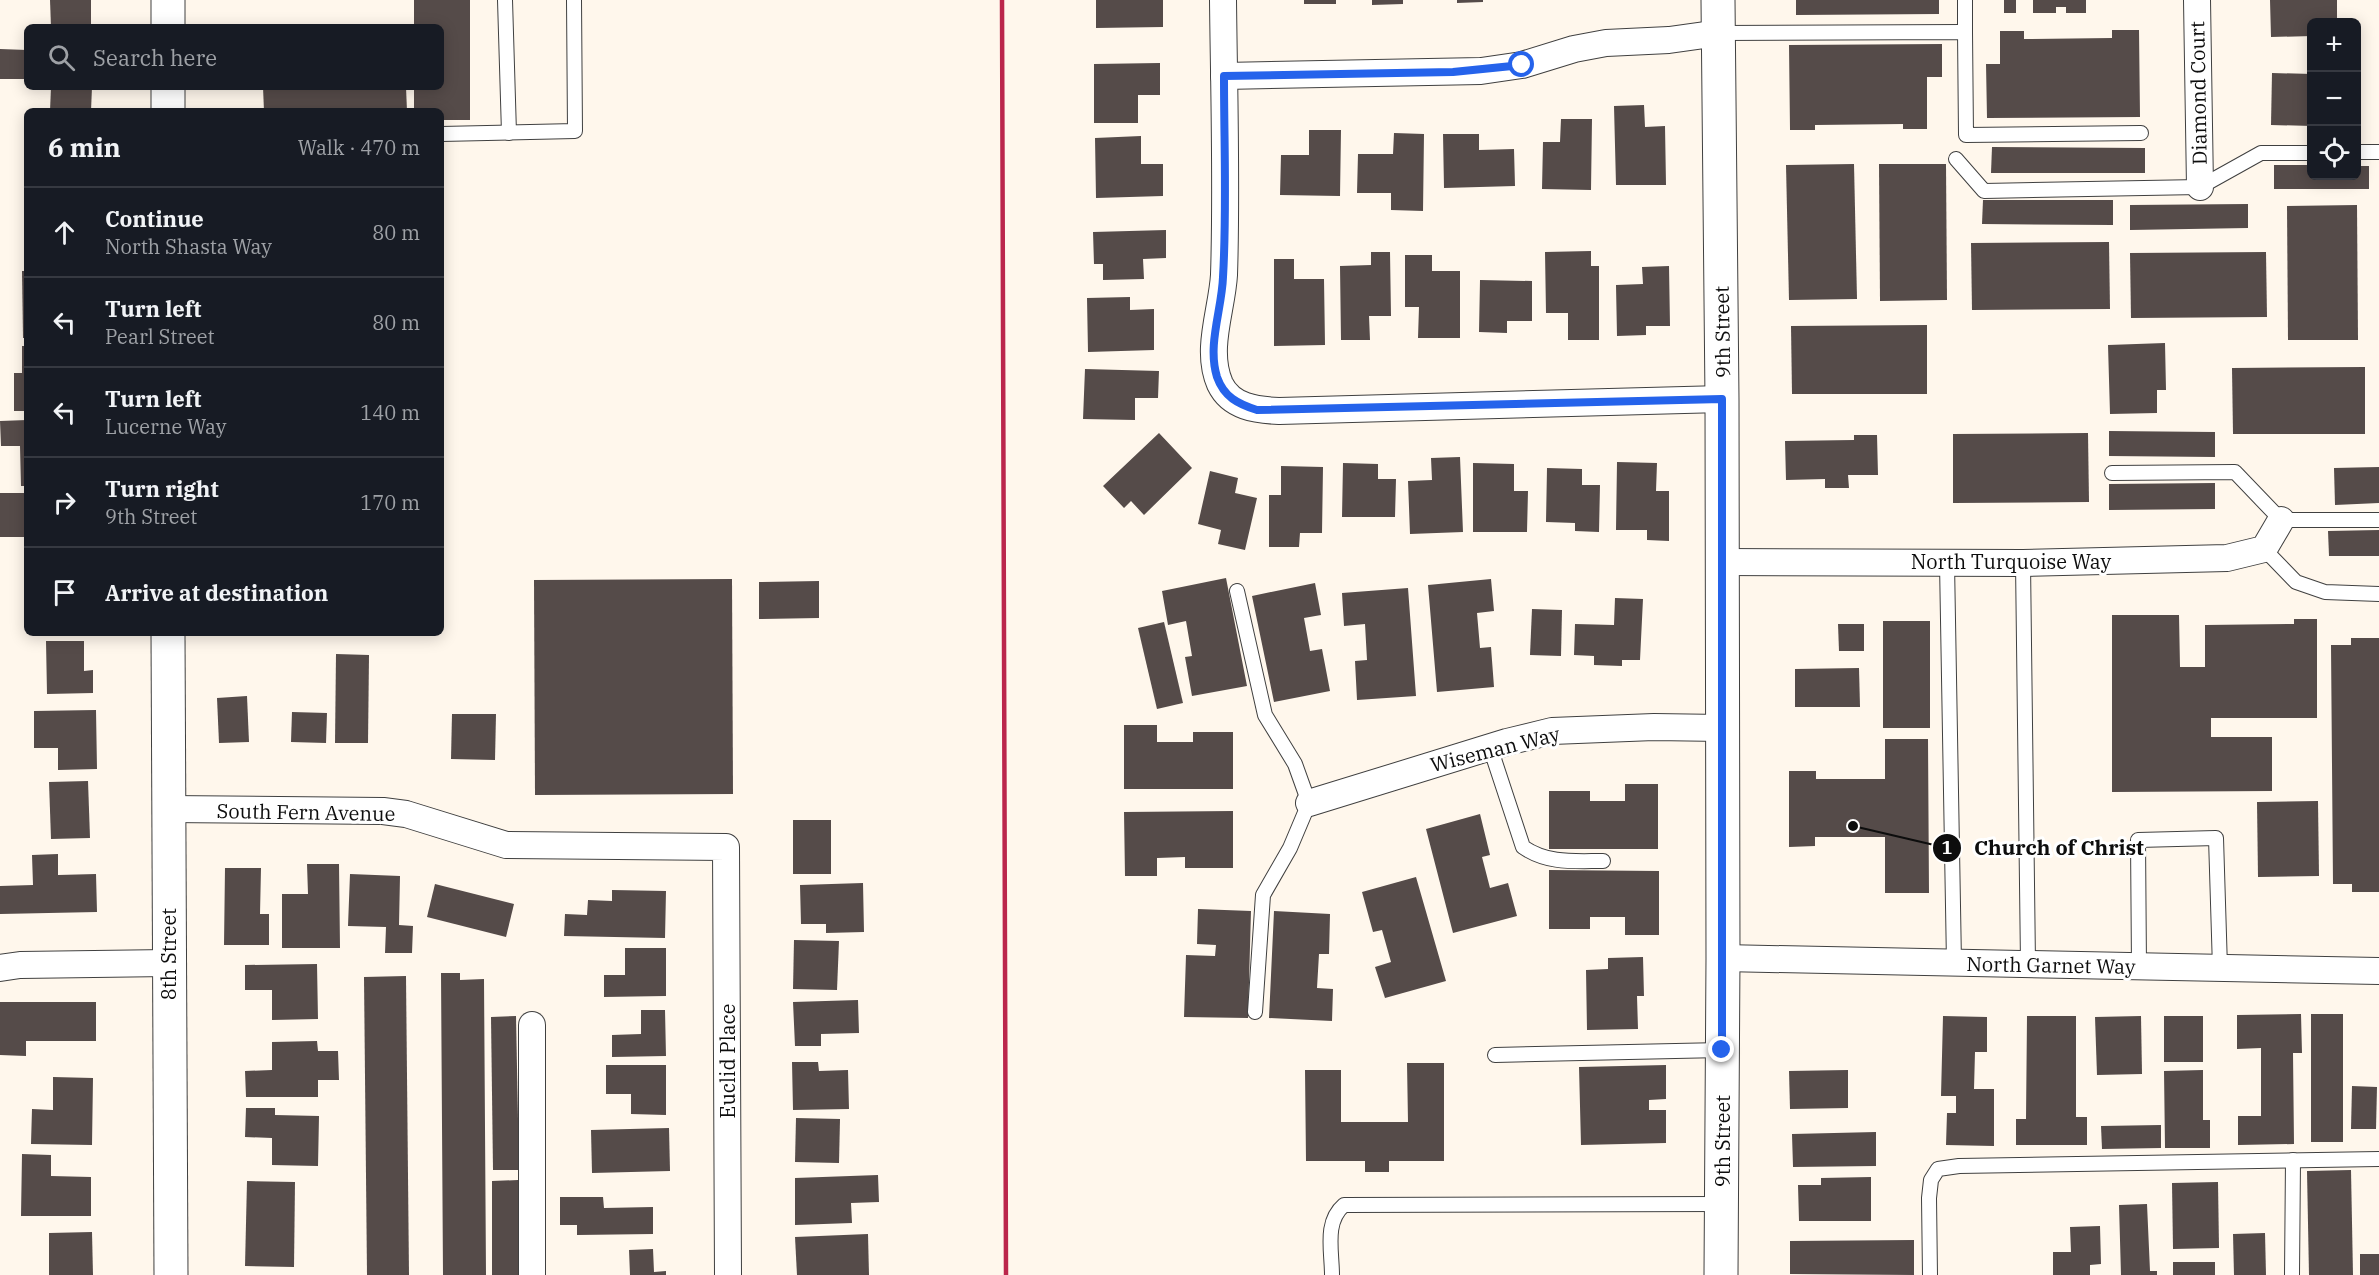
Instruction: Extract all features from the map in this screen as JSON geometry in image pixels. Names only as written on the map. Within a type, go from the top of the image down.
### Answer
[{"type":"street","points":[[168,0],[168,24]]},
{"type":"street","points":[[1223,0],[1224,276],[1215,343],[1215,360],[1216,374],[1221,387],[1230,397],[1241,405],[1257,410],[1279,411],[1722,399]]},
{"type":"street","name":"9th Street","points":[[1718,0],[1722,399],[1721,1275]]},
{"type":"street","name":"Diamond Court","points":[[2197,0],[2199,187]]},
{"type":"street","points":[[1224,76],[1481,71],[1522,65],[1574,49],[1606,43],[1669,40],[1719,33]]},
{"type":"street","points":[[168,90],[168,108]]},
{"type":"street","points":[[2264,549],[2281,519]]},
{"type":"street","name":"North Turquoise Way","points":[[1722,562],[2023,563],[2227,558],[2264,549]]},
{"type":"street","name":"8th Street","points":[[168,636],[171,1275]]},
{"type":"street","name":"Wiseman Way","points":[[1309,803],[1490,747],[1552,731],[1654,727],[1722,728]]},
{"type":"street","name":"South Fern Avenue","points":[[168,809],[383,811],[406,814],[506,845],[726,847]]},
{"type":"street","name":"Euclid Place","points":[[726,847],[728,1275]]},
{"type":"street","name":"North Garnet Way","points":[[1723,958],[2379,971]]},
{"type":"street","points":[[0,968],[20,965],[168,963]]},
{"type":"street","points":[[532,1025],[532,1275]]},
{"type":"lane","points":[[505,0],[508,133]]},
{"type":"lane","points":[[444,134],[575,131],[574,0]]},
{"type":"lane","points":[[1965,0],[1966,135],[2140,133]]},
{"type":"lane","points":[[1719,33],[1965,32]]},
{"type":"lane","points":[[2361,152],[2379,152]]},
{"type":"lane","points":[[1956,159],[1984,191],[2199,187],[2261,153],[2307,153]]},
{"type":"lane","points":[[2112,473],[2235,472],[2281,519],[2379,520]]},
{"type":"lane","points":[[2264,549],[2296,582],[2325,592],[2379,594]]},
{"type":"lane","points":[[1947,562],[1954,963]]},
{"type":"lane","points":[[2023,563],[2028,964]]},
{"type":"lane","points":[[1237,591],[1265,715],[1295,764],[1309,803],[1290,848],[1263,895],[1255,1012]]},
{"type":"lane","points":[[1490,747],[1523,847],[1537,856],[1555,861],[1603,861]]},
{"type":"lane","points":[[2139,967],[2138,840],[2216,838],[2220,968]]},
{"type":"lane","points":[[1495,1055],[1722,1050]]},
{"type":"lane","points":[[1929,1275],[1929,1198],[1931,1180],[1938,1169],[1959,1166],[2379,1159]]},
{"type":"lane","points":[[2292,1275],[2293,1160]]},
{"type":"lane","points":[[1332,1275],[1331,1222],[1337,1211],[1344,1205],[1721,1204]]},
{"type":"building","points":[[50,0],[91,0],[91,24],[51,24]]},
{"type":"building","points":[[414,0],[470,0],[470,120],[444,120],[444,108],[414,108],[414,90],[444,90],[444,24],[414,24]]},
{"type":"building","points":[[1096,0],[1163,0],[1163,27],[1096,28]]},
{"type":"building","points":[[1304,0],[1336,0],[1336,4],[1304,4]]},
{"type":"building","points":[[1372,0],[1403,0],[1403,4],[1372,5]]},
{"type":"building","points":[[1457,0],[1483,0],[1483,2],[1457,3]]},
{"type":"building","points":[[1796,0],[1939,0],[1939,14],[1796,15]]},
{"type":"building","points":[[2004,0],[2016,0],[2016,13],[2004,13]]},
{"type":"building","points":[[2033,0],[2086,0],[2086,13],[2066,13],[2066,7],[2056,7],[2056,13],[2033,13]]},
{"type":"building","points":[[2270,0],[2337,0],[2337,18],[2307,18],[2307,36],[2271,37]]},
{"type":"building","points":[[2112,30],[2139,30],[2140,117],[1987,118],[1986,64],[2000,64],[2000,31],[2024,31],[2024,39],[2112,38]]},
{"type":"building","points":[[1942,44],[1942,77],[1927,77],[1927,129],[1903,129],[1903,124],[1815,125],[1815,130],[1790,130],[1789,45]]},
{"type":"building","points":[[0,49],[24,50],[24,79],[0,79]]},
{"type":"building","points":[[1160,63],[1160,95],[1138,95],[1138,123],[1094,123],[1094,64]]},
{"type":"building","points":[[2272,73],[2307,74],[2307,126],[2271,125]]},
{"type":"building","points":[[51,90],[92,90],[91,108],[50,108]]},
{"type":"building","points":[[263,90],[406,90],[407,108],[264,108]]},
{"type":"building","points":[[1644,105],[1645,127],[1665,126],[1666,185],[1616,185],[1614,106]]},
{"type":"building","points":[[1561,119],[1592,119],[1591,190],[1542,189],[1543,142],[1560,142]]},
{"type":"building","points":[[1309,130],[1341,130],[1340,196],[1280,195],[1281,155],[1309,155]]},
{"type":"building","points":[[1394,133],[1424,134],[1423,211],[1391,210],[1391,193],[1357,193],[1358,154],[1393,154]]},
{"type":"building","points":[[1443,134],[1479,134],[1479,150],[1514,149],[1515,186],[1444,188]]},
{"type":"building","points":[[1141,136],[1141,164],[1163,164],[1163,196],[1096,198],[1095,138]]},
{"type":"building","points":[[1992,147],[2145,148],[2145,173],[1991,173]]},
{"type":"building","points":[[1854,164],[1857,299],[1789,300],[1786,165]]},
{"type":"building","points":[[1879,164],[1946,164],[1947,300],[1880,301]]},
{"type":"building","points":[[2274,165],[2307,165],[2307,180],[2361,180],[2361,166],[2369,166],[2369,189],[2274,189]]},
{"type":"building","points":[[1983,200],[2113,200],[2113,225],[1982,224]]},
{"type":"building","points":[[2248,204],[2248,228],[2130,230],[2130,205]]},
{"type":"building","points":[[2357,205],[2358,340],[2288,340],[2287,206]]},
{"type":"building","points":[[1166,230],[1166,258],[1143,259],[1144,279],[1103,280],[1103,264],[1094,264],[1093,232]]},
{"type":"building","points":[[2109,242],[2110,309],[1972,310],[1971,243]]},
{"type":"building","points":[[1591,251],[1591,266],[1599,266],[1599,340],[1568,340],[1568,313],[1546,313],[1545,252]]},
{"type":"building","points":[[1371,252],[1390,252],[1391,316],[1369,316],[1370,340],[1341,340],[1340,266],[1371,265]]},
{"type":"building","points":[[2266,252],[2267,317],[2131,318],[2130,253]]},
{"type":"building","points":[[1405,255],[1432,255],[1432,271],[1460,271],[1460,338],[1418,338],[1419,307],[1405,307]]},
{"type":"building","points":[[1274,259],[1294,259],[1294,279],[1324,279],[1325,345],[1274,346]]},
{"type":"building","points":[[1669,266],[1670,326],[1646,326],[1646,335],[1617,336],[1616,285],[1643,284],[1642,267]]},
{"type":"building","points":[[22,271],[24,271],[24,338]]},
{"type":"building","points":[[1480,280],[1532,281],[1532,321],[1507,321],[1507,333],[1479,332]]},
{"type":"building","points":[[1130,297],[1130,310],[1154,309],[1154,350],[1088,352],[1087,298]]},
{"type":"building","points":[[1927,325],[1927,394],[1792,394],[1791,326]]},
{"type":"building","points":[[2165,343],[2166,390],[2157,390],[2157,413],[2110,414],[2108,345]]},
{"type":"building","points":[[22,346],[24,346],[24,411],[14,411],[14,373],[22,373]]},
{"type":"building","points":[[2365,367],[2365,434],[2233,434],[2232,368]]},
{"type":"building","points":[[1085,369],[1159,371],[1158,398],[1135,398],[1135,420],[1083,419]]},
{"type":"building","points":[[24,420],[24,486],[21,486],[20,446],[1,446],[0,421]]},
{"type":"building","points":[[2109,431],[2215,432],[2215,457],[2109,456]]},
{"type":"building","points":[[1159,433],[1192,468],[1144,515],[1131,501],[1124,508],[1103,486]]},
{"type":"building","points":[[2088,433],[2089,502],[1953,503],[1953,434]]},
{"type":"building","points":[[1854,435],[1877,435],[1878,475],[1848,475],[1849,488],[1825,488],[1825,479],[1786,480],[1785,441],[1854,440]]},
{"type":"building","points":[[1460,457],[1463,532],[1410,534],[1408,481],[1432,480],[1431,458]]},
{"type":"building","points":[[1617,462],[1657,463],[1656,491],[1669,491],[1669,541],[1647,540],[1647,530],[1616,530]]},
{"type":"building","points":[[1343,463],[1378,464],[1378,479],[1396,479],[1395,517],[1342,517]]},
{"type":"building","points":[[1473,463],[1514,464],[1514,491],[1528,491],[1527,532],[1473,532]]},
{"type":"building","points":[[1281,466],[1323,467],[1322,533],[1300,533],[1299,547],[1269,547],[1269,495],[1281,495]]},
{"type":"building","points":[[2379,467],[2379,503],[2335,505],[2334,468]]},
{"type":"building","points":[[1547,468],[1582,469],[1582,485],[1600,485],[1599,532],[1575,531],[1575,523],[1546,522]]},
{"type":"building","points":[[1210,471],[1238,478],[1235,493],[1257,498],[1245,550],[1218,544],[1221,530],[1198,524]]},
{"type":"building","points":[[2215,483],[2215,509],[2109,510],[2109,484]]},
{"type":"building","points":[[0,493],[24,493],[24,537],[0,537]]},
{"type":"building","points":[[2379,530],[2379,556],[2329,556],[2328,531]]},
{"type":"building","points":[[1226,578],[1247,686],[1192,696],[1185,657],[1192,656],[1186,621],[1168,625],[1162,591]]},
{"type":"building","points":[[732,579],[733,794],[535,795],[534,580]]},
{"type":"building","points":[[1491,579],[1494,611],[1477,613],[1480,648],[1491,647],[1494,687],[1437,692],[1428,585]]},
{"type":"building","points":[[819,581],[819,618],[759,619],[759,582]]},
{"type":"building","points":[[1315,583],[1321,615],[1304,618],[1310,651],[1322,649],[1330,691],[1274,702],[1252,596]]},
{"type":"building","points":[[1408,588],[1416,696],[1357,700],[1355,661],[1367,660],[1365,624],[1344,626],[1342,593]]},
{"type":"building","points":[[1615,598],[1643,599],[1640,660],[1622,660],[1622,666],[1594,665],[1594,656],[1574,655],[1575,624],[1614,625]]},
{"type":"building","points":[[1532,609],[1562,610],[1561,656],[1530,655]]},
{"type":"building","points":[[2112,615],[2179,615],[2180,667],[2205,667],[2205,625],[2294,624],[2294,619],[2317,619],[2317,718],[2211,718],[2211,737],[2272,737],[2272,791],[2112,792]]},
{"type":"building","points":[[1883,621],[1930,621],[1930,728],[1883,728]]},
{"type":"building","points":[[1164,622],[1183,703],[1157,709],[1138,628]]},
{"type":"building","points":[[1838,624],[1864,624],[1864,651],[1839,651]]},
{"type":"building","points":[[2351,638],[2379,638],[2379,892],[2352,892],[2352,884],[2333,884],[2331,645],[2351,645]]},
{"type":"building","points":[[46,641],[84,641],[84,671],[93,670],[93,693],[47,694]]},
{"type":"building","points":[[336,654],[369,655],[368,743],[335,743]]},
{"type":"building","points":[[1859,668],[1860,707],[1795,707],[1795,669]]},
{"type":"building","points":[[247,696],[249,742],[219,743],[217,698]]},
{"type":"building","points":[[96,710],[97,769],[58,770],[58,748],[34,748],[34,711]]},
{"type":"building","points":[[292,712],[327,713],[326,743],[291,742]]},
{"type":"building","points":[[452,714],[496,714],[495,760],[451,759]]},
{"type":"building","points":[[1124,725],[1157,725],[1157,742],[1193,742],[1193,732],[1233,732],[1233,789],[1124,789]]},
{"type":"building","points":[[1885,739],[1928,739],[1929,893],[1885,893],[1885,837],[1815,837],[1815,846],[1789,847],[1789,771],[1816,771],[1816,779],[1885,779]]},
{"type":"building","points":[[88,781],[90,838],[51,839],[49,782]]},
{"type":"building","points":[[1625,784],[1658,784],[1658,849],[1549,849],[1549,791],[1590,791],[1590,801],[1625,801]]},
{"type":"building","points":[[2318,801],[2319,876],[2258,877],[2257,802]]},
{"type":"building","points":[[1233,811],[1233,868],[1185,868],[1185,857],[1157,858],[1157,876],[1125,876],[1124,812]]},
{"type":"building","points":[[1480,814],[1490,855],[1482,857],[1490,888],[1508,883],[1517,916],[1453,933],[1426,829]]},
{"type":"building","points":[[793,820],[831,820],[831,874],[793,874]]},
{"type":"building","points":[[58,854],[58,875],[96,874],[97,912],[0,914],[0,886],[33,885],[32,855]]},
{"type":"building","points":[[307,864],[339,864],[340,948],[282,948],[282,894],[308,894]]},
{"type":"building","points":[[225,868],[261,868],[260,914],[269,914],[269,945],[224,945]]},
{"type":"building","points":[[1549,870],[1659,871],[1659,935],[1625,935],[1625,917],[1590,917],[1590,929],[1549,929]]},
{"type":"building","points":[[350,874],[400,876],[399,925],[413,926],[412,953],[385,953],[386,927],[348,926]]},
{"type":"building","points":[[1416,877],[1446,981],[1385,998],[1375,967],[1391,962],[1382,930],[1373,932],[1362,892]]},
{"type":"building","points":[[863,883],[864,932],[826,933],[826,924],[801,924],[800,885]]},
{"type":"building","points":[[435,884],[514,904],[506,937],[427,917]]},
{"type":"building","points":[[612,890],[666,891],[665,938],[564,936],[565,914],[587,915],[588,900],[612,901]]},
{"type":"building","points":[[1198,909],[1251,911],[1248,1018],[1184,1017],[1186,955],[1215,956],[1216,945],[1197,944]]},
{"type":"building","points":[[1274,911],[1330,914],[1329,954],[1319,954],[1317,988],[1333,989],[1332,1021],[1269,1018]]},
{"type":"building","points":[[794,940],[839,941],[837,990],[793,989]]},
{"type":"building","points":[[625,948],[666,948],[666,996],[604,997],[604,975],[625,975]]},
{"type":"building","points":[[1643,957],[1644,996],[1637,996],[1638,1029],[1587,1030],[1586,970],[1608,969],[1608,958]]},
{"type":"building","points":[[317,964],[318,1019],[272,1020],[272,990],[245,990],[245,965]]},
{"type":"building","points":[[441,973],[460,973],[460,980],[484,979],[486,1275],[443,1275]]},
{"type":"building","points":[[406,976],[409,1275],[367,1275],[364,977]]},
{"type":"building","points":[[858,1000],[859,1033],[821,1034],[821,1046],[795,1046],[793,1002]]},
{"type":"building","points":[[0,1002],[96,1002],[96,1041],[26,1041],[26,1056],[0,1055]]},
{"type":"building","points":[[641,1010],[665,1010],[666,1056],[612,1057],[612,1035],[641,1034]]},
{"type":"building","points":[[2301,1014],[2302,1053],[2293,1053],[2294,1144],[2238,1145],[2238,1116],[2261,1116],[2261,1048],[2237,1049],[2237,1015]]},
{"type":"building","points":[[2311,1014],[2343,1014],[2343,1142],[2311,1142]]},
{"type":"building","points":[[516,1016],[519,1170],[493,1170],[491,1017]]},
{"type":"building","points":[[1943,1016],[1987,1017],[1987,1052],[1975,1052],[1974,1089],[1994,1089],[1994,1146],[1946,1145],[1947,1113],[1956,1113],[1956,1096],[1941,1096]]},
{"type":"building","points":[[2027,1016],[2076,1016],[2076,1117],[2087,1117],[2087,1145],[2016,1145],[2016,1119],[2026,1119]]},
{"type":"building","points":[[2141,1016],[2142,1074],[2097,1075],[2095,1017]]},
{"type":"building","points":[[2164,1016],[2203,1016],[2203,1062],[2164,1062]]},
{"type":"building","points":[[317,1041],[318,1051],[338,1051],[339,1080],[318,1080],[318,1097],[246,1097],[245,1071],[272,1070],[272,1042]]},
{"type":"building","points":[[792,1062],[818,1062],[819,1071],[848,1070],[849,1109],[793,1110]]},
{"type":"building","points":[[1407,1063],[1444,1063],[1444,1161],[1389,1161],[1389,1172],[1365,1172],[1365,1161],[1306,1161],[1305,1070],[1341,1070],[1341,1122],[1408,1122]]},
{"type":"building","points":[[606,1065],[666,1065],[666,1115],[631,1114],[631,1094],[606,1094]]},
{"type":"building","points":[[1666,1065],[1666,1099],[1649,1100],[1649,1110],[1666,1110],[1666,1143],[1581,1145],[1579,1067]]},
{"type":"building","points":[[1848,1070],[1848,1108],[1790,1109],[1789,1071]]},
{"type":"building","points":[[2203,1070],[2203,1120],[2210,1120],[2210,1148],[2165,1148],[2164,1071]]},
{"type":"building","points":[[53,1077],[93,1078],[92,1145],[31,1144],[32,1109],[53,1110]]},
{"type":"building","points":[[2352,1086],[2377,1087],[2376,1129],[2351,1129]]},
{"type":"building","points":[[246,1108],[275,1108],[275,1115],[319,1116],[318,1166],[272,1165],[272,1138],[245,1137]]},
{"type":"building","points":[[796,1118],[840,1119],[839,1163],[795,1162]]},
{"type":"building","points":[[2161,1125],[2161,1148],[2102,1149],[2101,1126]]},
{"type":"building","points":[[669,1128],[670,1171],[592,1173],[591,1130]]},
{"type":"building","points":[[1876,1132],[1876,1166],[1793,1167],[1792,1134]]},
{"type":"building","points":[[22,1154],[51,1155],[51,1176],[91,1177],[91,1216],[21,1216]]},
{"type":"building","points":[[2351,1170],[2353,1275],[2309,1275],[2307,1171]]},
{"type":"building","points":[[878,1175],[879,1202],[851,1203],[852,1223],[795,1225],[795,1178]]},
{"type":"building","points":[[1871,1177],[1871,1221],[1799,1221],[1798,1185],[1821,1185],[1821,1178]]},
{"type":"building","points":[[518,1180],[519,1275],[492,1275],[492,1181]]},
{"type":"building","points":[[247,1181],[295,1182],[294,1267],[245,1266]]},
{"type":"building","points":[[2218,1182],[2219,1248],[2173,1249],[2172,1183]]},
{"type":"building","points":[[560,1197],[603,1197],[604,1208],[653,1207],[653,1234],[577,1235],[577,1225],[560,1225]]},
{"type":"building","points":[[2147,1204],[2150,1271],[2157,1271],[2157,1275],[2121,1275],[2119,1205]]},
{"type":"building","points":[[2100,1226],[2101,1264],[2090,1265],[2090,1275],[2053,1275],[2053,1252],[2071,1252],[2070,1227]]},
{"type":"building","points":[[92,1232],[93,1275],[49,1275],[49,1233]]},
{"type":"building","points":[[2265,1233],[2266,1275],[2234,1275],[2233,1234]]},
{"type":"building","points":[[868,1234],[869,1275],[797,1275],[795,1237]]},
{"type":"building","points":[[1914,1240],[1914,1275],[1790,1274],[1790,1241]]},
{"type":"building","points":[[653,1249],[654,1272],[666,1271],[666,1275],[630,1275],[629,1250]]},
{"type":"building","points":[[2360,1254],[2379,1254],[2379,1275],[2360,1275]]},
{"type":"building","points":[[2173,1262],[2215,1262],[2215,1275],[2173,1275]]},
{"type":"railway","points":[[1002,0],[1006,1275]]},
{"type":"place","name":"Church of Christ","points":[[1853,826]]},
{"type":"route","points":[[1522,65],[1481,71],[1224,76],[1224,276],[1215,343],[1216,374],[1221,387],[1230,397],[1241,405],[1257,410],[1722,399],[1722,1050]]}]
